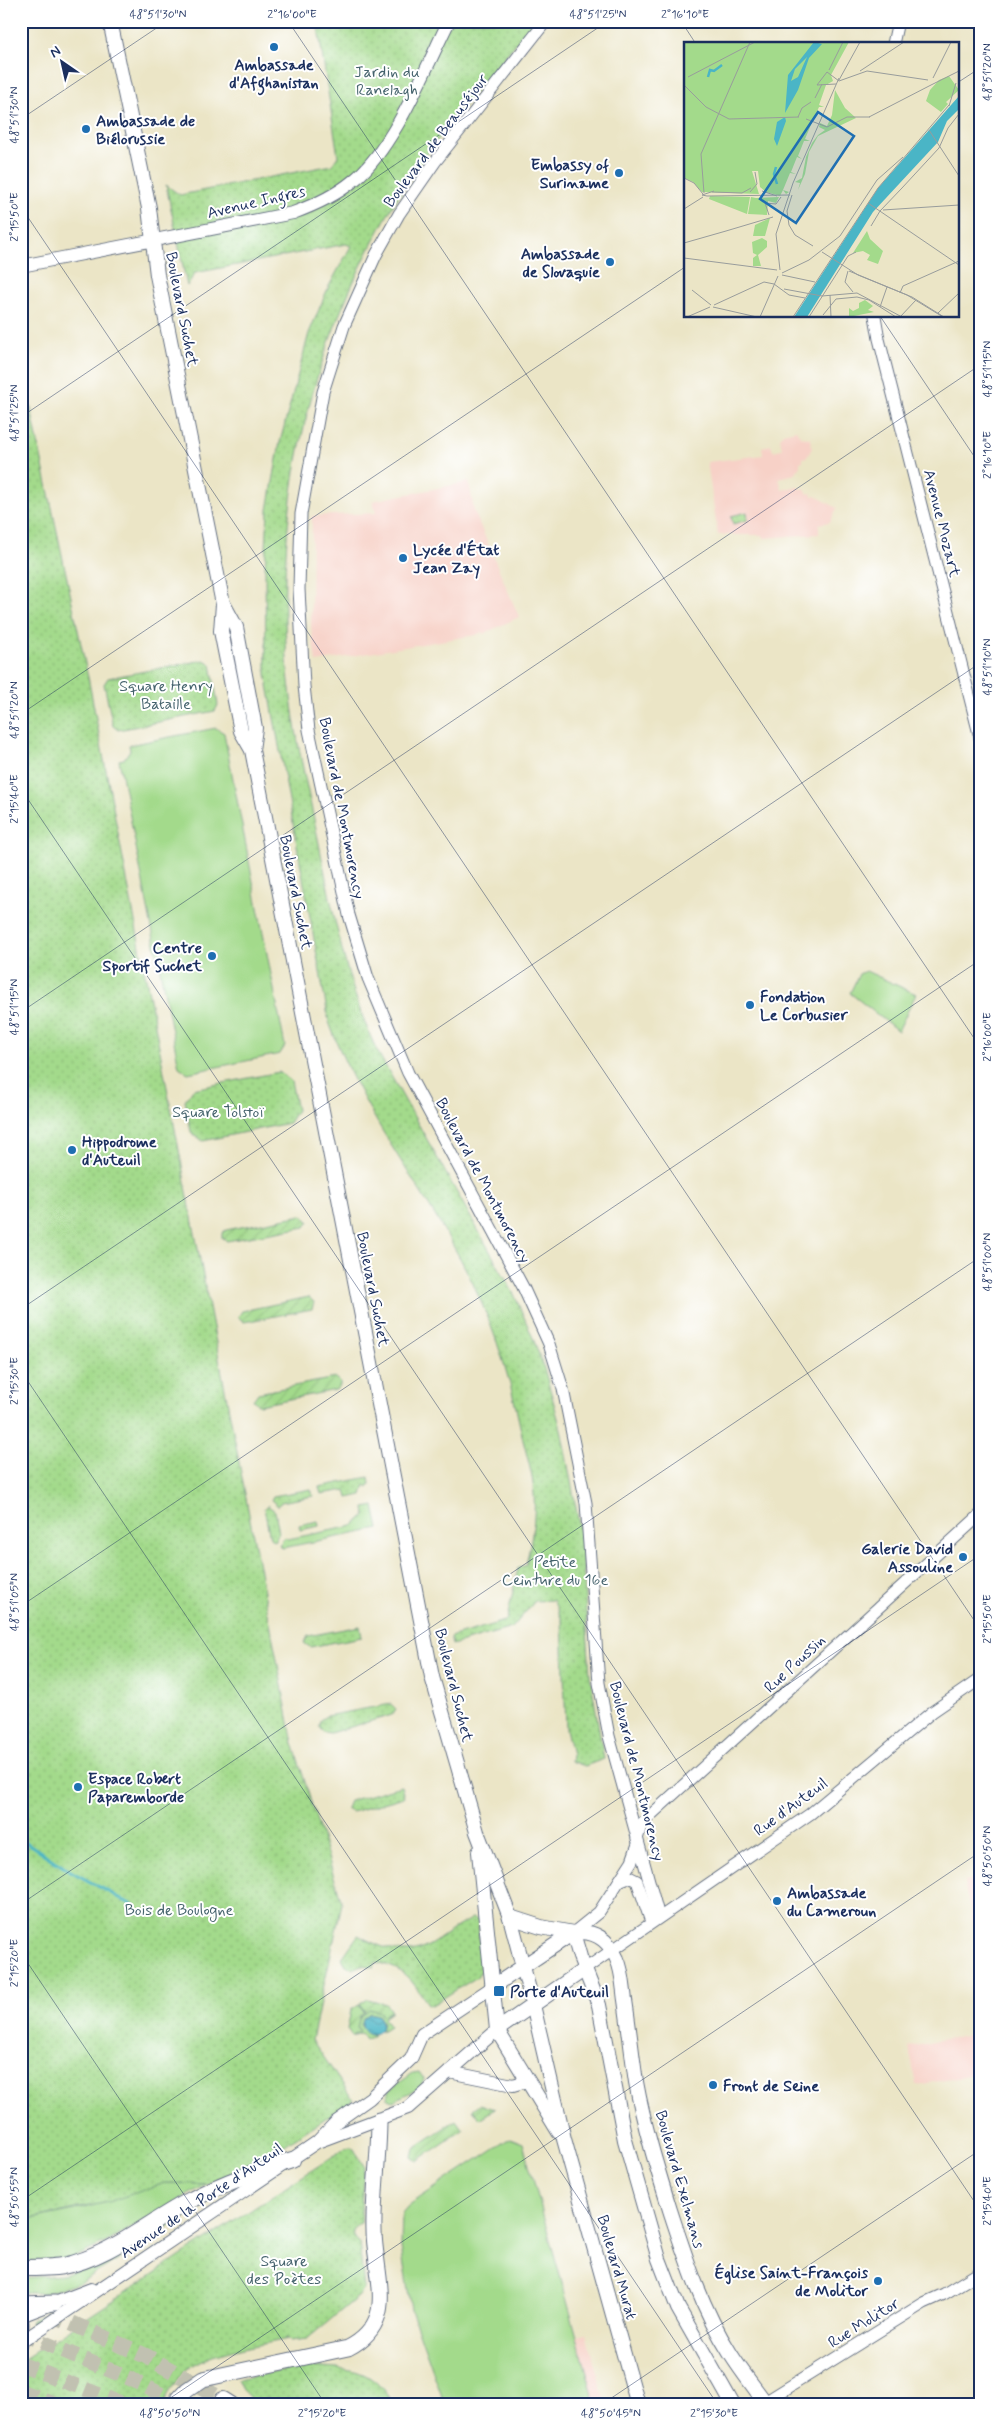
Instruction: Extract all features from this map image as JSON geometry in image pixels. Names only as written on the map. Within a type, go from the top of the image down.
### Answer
[{"type":"highway","points":[[173,2405],[187,2390],[203,2379],[348,2348],[358,2342],[371,2329],[378,2315],[380,2303],[374,2231],[379,2156],[379,2120]]},
{"type":"highway","points":[[21,2268],[63,2266],[80,2261],[107,2249],[191,2200],[239,2177],[292,2160]]},
{"type":"highway","points":[[21,2304],[55,2303]]},
{"type":"main road","name":"Boulevard Suchet","points":[[110,21],[149,208],[157,274],[223,604],[221,631],[241,731],[252,750],[432,1677],[477,1832],[510,1917],[533,2005]]},
{"type":"main road","name":"Avenue Ingres","points":[[21,266],[293,213],[326,200],[354,181],[369,166],[389,139],[450,21]]},
{"type":"main road","name":"Boulevard Suchet","points":[[477,1832],[485,1902],[491,1988],[497,2030]]},
{"type":"main road","points":[[485,1902],[500,1915],[504,1929],[518,1946]]},
{"type":"main road","points":[[510,1917],[541,1927],[573,1933],[585,1932],[594,1934],[603,1939],[612,1950]]},
{"type":"main road","points":[[491,1988],[573,1933]]},
{"type":"main road","points":[[573,1933],[596,1996],[624,2140],[659,2259],[678,2308],[733,2405]]},
{"type":"main road","name":"Boulevard Exelmans","points":[[612,1950],[622,1973],[637,2083],[653,2155],[681,2244],[701,2296],[729,2352],[763,2404]]},
{"type":"main road","points":[[497,2030],[585,1969]]},
{"type":"main road","name":"Avenue de la Porte d'Auteuil","points":[[21,2342],[64,2315],[103,2285],[317,2142],[336,2122],[370,2098],[411,2059],[422,2034],[491,1988]]},
{"type":"main road","name":"Boulevard Murat","points":[[533,2005],[564,2139],[638,2405]]},
{"type":"main road","name":"Avenue de la Porte d'Auteuil","points":[[317,2142],[408,2108],[497,2030]]},
{"type":"main road","name":"Boulevard Murat","points":[[497,2030],[564,2139]]},
{"type":"main road","points":[[449,2072],[513,2085],[527,2081]]},
{"type":"main road","name":"Avenue de la Porte d'Auteuil","points":[[21,2316],[103,2285]]},
{"type":"street","name":"Boulevard de Beauséjour","points":[[310,457],[323,392],[344,326],[376,255],[399,214],[434,162],[546,21]]},
{"type":"street","points":[[893,42],[898,21]]},
{"type":"street","name":"Avenue Mozart","points":[[875,318],[879,339],[980,738]]},
{"type":"street","name":"Boulevard de Montmorency","points":[[310,457],[301,514],[298,589],[304,686],[309,730],[349,915],[368,978],[408,1073],[524,1287],[549,1344],[563,1389],[586,1503],[599,1683],[609,1736],[637,1840],[655,1920]]},
{"type":"street","name":"Rue Poussin","points":[[573,1933],[599,1912],[619,1882],[634,1857],[642,1823],[980,1515]]},
{"type":"street","name":"Rue d'Auteuil","points":[[585,1969],[810,1814],[932,1712],[980,1679]]},
{"type":"street","points":[[619,1882],[629,1876],[638,1881],[655,1920]]},
{"type":"street","name":"Rue Molitor","points":[[763,2404],[924,2303],[944,2294],[980,2272]]},
{"type":"shaded area","points":[[796,430],[801,437],[810,438],[812,448],[807,457],[803,458],[803,461],[800,462],[800,466],[795,474],[779,478],[782,490],[797,486],[800,489],[804,488],[808,494],[811,493],[812,496],[816,496],[837,508],[830,522],[819,524],[819,534],[764,538],[763,535],[718,535],[707,462],[763,455],[762,447],[771,445],[773,451],[782,449],[780,438],[783,433]]},
{"type":"shaded area","name":"Lycée d'État Jean Zay","points":[[469,482],[474,511],[519,617],[483,634],[482,632],[476,635],[316,662],[311,627],[312,516],[376,513],[372,501]]},
{"type":"shaded area","points":[[980,1879],[980,1954],[964,1882]]},
{"type":"shaded area","points":[[980,2033],[980,2074],[916,2085],[909,2047]]},
{"type":"shaded area","points":[[586,2334],[606,2405],[596,2405],[585,2368],[577,2336]]},
{"type":"green space","points":[[317,21],[534,21],[462,109],[410,178],[366,256],[341,311],[321,366],[305,422],[294,480],[287,538],[285,598],[287,660],[291,700],[305,779],[332,907],[355,994],[376,1049],[514,1294],[545,1371],[561,1429],[581,1534],[590,1675],[604,1759],[585,1766],[571,1761],[572,1755],[566,1729],[562,1620],[553,1600],[535,1601],[512,1628],[452,1645],[450,1637],[507,1619],[518,1568],[526,1565],[531,1539],[534,1521],[532,1478],[504,1365],[481,1301],[461,1260],[390,1144],[356,1084],[329,1022],[266,674],[265,568],[268,510],[280,442],[309,333],[328,288],[351,246],[346,244],[195,273],[187,286],[166,185],[180,195],[332,165],[338,156]]},
{"type":"green space","name":"Bois de Boulogne","points":[[21,362],[89,682],[293,1743],[342,1903],[312,2040],[353,2100],[268,2156],[207,2184],[165,2183],[108,2202],[21,2221]]},
{"type":"green space","points":[[747,512],[748,520],[733,524],[731,516]]},
{"type":"green space","name":"Square Henry Bataille","points":[[204,660],[211,664],[218,705],[215,711],[118,730],[113,726],[104,684],[108,678]]},
{"type":"green space","name":"Centre Sportif Suchet","points":[[216,728],[224,733],[285,1046],[280,1054],[188,1073],[179,1067],[119,760],[124,759],[130,750],[129,745]]},
{"type":"green space","points":[[866,971],[916,994],[898,1031],[850,993],[859,974]]},
{"type":"green space","name":"Square Tolstoï","points":[[279,1072],[291,1081],[297,1110],[289,1123],[203,1141],[191,1132],[185,1100],[193,1089]]},
{"type":"green space","points":[[302,1215],[309,1221],[305,1227],[227,1241],[222,1238],[222,1233],[226,1230]]},
{"type":"green space","points":[[309,1297],[314,1302],[312,1309],[244,1322],[238,1317],[242,1311]]},
{"type":"green space","points":[[335,1378],[340,1382],[340,1386],[336,1390],[259,1405],[253,1400],[258,1393]]},
{"type":"green space","points":[[369,1477],[370,1484],[368,1487],[365,1485],[362,1495],[348,1498],[346,1490],[321,1494],[319,1487]]},
{"type":"green space","points":[[311,1489],[313,1496],[281,1502],[278,1506],[271,1500],[273,1496]]},
{"type":"green space","points":[[267,1505],[275,1511],[279,1533],[274,1541],[270,1538],[264,1508]]},
{"type":"green space","points":[[374,1506],[379,1529],[282,1548],[279,1545],[285,1537],[288,1539],[353,1526],[366,1515],[365,1508]]},
{"type":"green space","points":[[318,1521],[319,1526],[300,1530],[299,1525]]},
{"type":"green space","points":[[360,1626],[362,1637],[310,1647],[304,1643],[308,1636]]},
{"type":"green space","points":[[391,1704],[396,1709],[392,1715],[330,1733],[323,1732],[319,1726],[320,1720],[326,1716]]},
{"type":"green space","points":[[401,1786],[404,1797],[352,1812],[346,1808],[349,1801]]},
{"type":"green space","points":[[472,1918],[478,1920],[481,1970],[477,1977],[432,2005],[428,2004],[407,1977],[394,1968],[376,1962],[374,1967],[361,1965],[353,1969],[346,1965],[342,1958],[358,1935],[395,1951],[408,1952],[420,1950],[430,1945]]},
{"type":"green space","points":[[368,1999],[386,2004],[391,2011],[383,2016],[380,2012],[370,2009],[365,2012],[360,2004]]},
{"type":"green space","points":[[360,2004],[365,2012],[369,2009],[381,2012],[383,2016],[392,2012],[384,2018],[389,2026],[381,2031],[383,2022],[378,2015],[370,2013],[363,2018],[361,2026],[366,2033],[374,2035],[366,2040],[361,2033],[352,2036],[360,2031],[357,2027],[360,2016],[364,2013]]},
{"type":"green space","points":[[359,2005],[364,2013],[360,2016],[357,2027],[360,2031],[352,2036],[347,2029],[351,2010]]},
{"type":"green space","points":[[419,2072],[424,2079],[421,2086],[394,2101],[388,2099],[388,2091],[413,2073]]},
{"type":"green space","points":[[480,2104],[495,2109],[479,2119],[473,2109]]},
{"type":"green space","points":[[456,2120],[463,2130],[417,2161],[412,2157],[414,2148]]},
{"type":"green space","points":[[510,2138],[523,2143],[596,2405],[445,2405],[411,2310],[401,2247],[402,2213],[409,2205]]},
{"type":"green space","name":"Square des Poètes","points":[[350,2147],[354,2149],[364,2166],[360,2223],[353,2230],[353,2236],[359,2243],[364,2288],[359,2296],[307,2339],[290,2341],[288,2339],[250,2347],[220,2354],[196,2363],[179,2377],[163,2405],[21,2405],[21,2361],[344,2149]]},
{"type":"green space","points":[[165,2183],[207,2184],[109,2241],[73,2258],[21,2263],[21,2221],[85,2208]]},
{"type":"green space","points":[[213,2196],[215,2198],[80,2283],[46,2293],[21,2293],[21,2278],[62,2275],[94,2265]]},
{"type":"green space","points":[[67,2305],[30,2328],[31,2319]]},
{"type":"green space","points":[[323,2367],[346,2369],[364,2374],[379,2385],[393,2405],[274,2405],[266,2396],[258,2405],[242,2390],[237,2380],[288,2370]]},
{"type":"water","points":[[372,2014],[379,2017],[382,2024],[379,2031],[372,2034],[365,2031],[362,2024],[365,2017]]},
{"type":"waterway","points":[[21,1839],[65,1868],[134,1906]]},
{"type":"tunnel","points":[[28,2304],[146,2356],[223,2400]]},
{"type":"tunnel","points":[[21,2333],[131,2379],[182,2405]]},
{"type":"tunnel","points":[[21,2364],[125,2405]]},
{"type":"tunnel","points":[[21,2392],[58,2405]]},
{"type":"place","name":"Ambassade d'Afghanistan","points":[[274,47]]},
{"type":"place","name":"Ambassade de Biélorussie","points":[[86,129]]},
{"type":"place","name":"Embassy of Suriname","points":[[619,173]]},
{"type":"place","name":"Ambassade de Slovaquie","points":[[610,262]]},
{"type":"place","name":"Lycée d'État Jean Zay","points":[[403,558]]},
{"type":"place","name":"Centre Sportif Suchet","points":[[212,956]]},
{"type":"place","name":"Fondation Le Corbusier","points":[[750,1005]]},
{"type":"place","name":"Hippodrome d'Auteuil","points":[[72,1150]]},
{"type":"place","name":"Galerie David Assouline","points":[[963,1557]]},
{"type":"place","name":"Espace Robert Paparemborde","points":[[78,1787]]},
{"type":"place","name":"Ambassade du Cameroun","points":[[777,1901]]},
{"type":"place","name":"Porte d'Auteuil","points":[[499,1991]]},
{"type":"place","name":"Front de Seine","points":[[713,2085]]},
{"type":"place","name":"Église Saint-François de Molitor","points":[[878,2281]]},
{"type":"park label","name":"Jardin du Ranelagh","points":[[387,80]]},
{"type":"park label","name":"Petite Ceinture du 16e","points":[[555,1570]]}]
